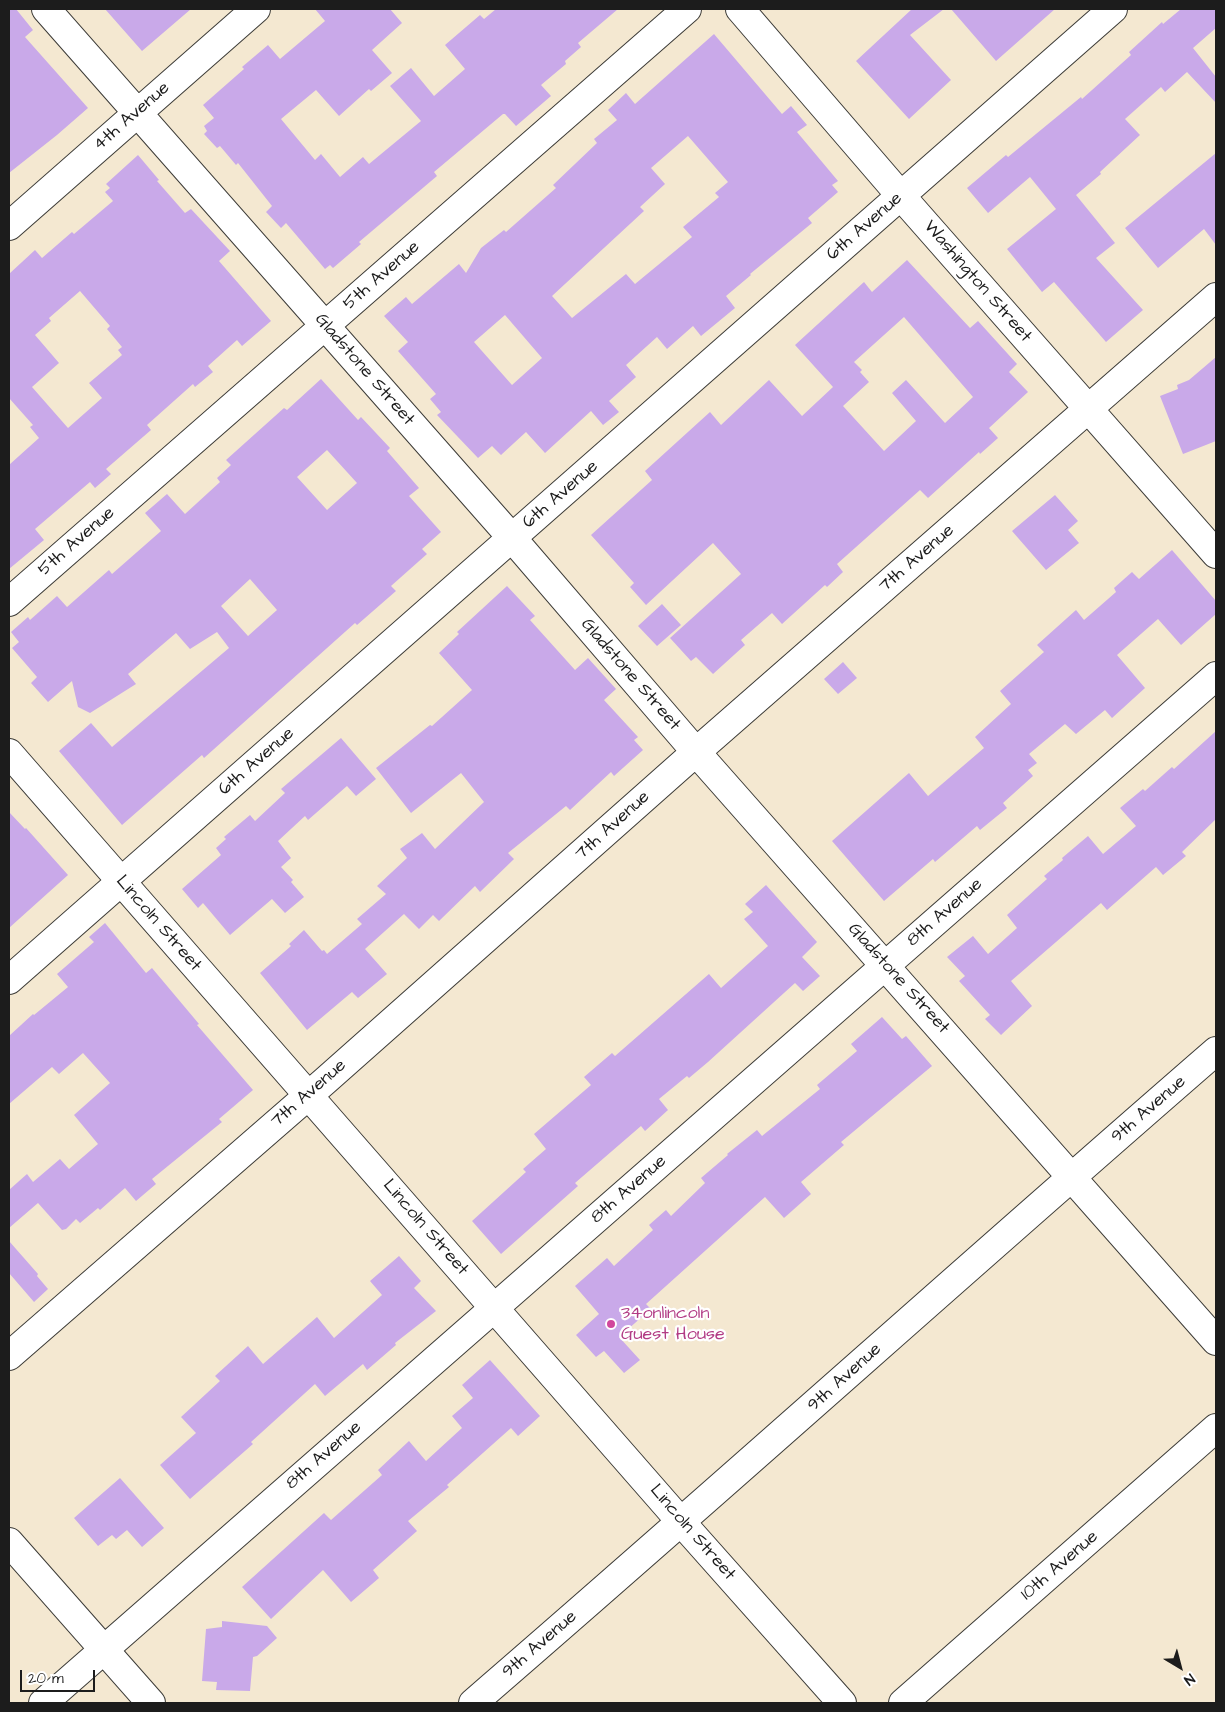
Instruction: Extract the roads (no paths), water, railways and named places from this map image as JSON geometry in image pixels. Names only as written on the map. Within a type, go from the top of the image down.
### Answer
[{"type":"street","name":"Gladstone Street","points":[[46,9],[512,538],[696,752],[1216,1341]]},
{"type":"street","name":"4th Avenue","points":[[9,226],[256,9]]},
{"type":"street","name":"5th Avenue","points":[[9,602],[687,9]]},
{"type":"street","name":"Washington Street","points":[[740,9],[901,196],[1216,554]]},
{"type":"street","name":"6th Avenue","points":[[9,980],[1114,9]]},
{"type":"street","name":"7th Avenue","points":[[9,1356],[1216,296]]},
{"type":"street","name":"8th Avenue","points":[[43,1703],[1216,676]]},
{"type":"street","name":"Lincoln Street","points":[[9,753],[842,1703]]},
{"type":"street","name":"9th Avenue","points":[[473,1703],[682,1522],[1072,1176],[1216,1051]]},
{"type":"street","name":"10th Avenue","points":[[903,1703],[1216,1428]]},
{"type":"street","points":[[9,1542],[151,1703]]},
{"type":"place","name":"34onlincoln Guest House","points":[[611,1324]]}]
